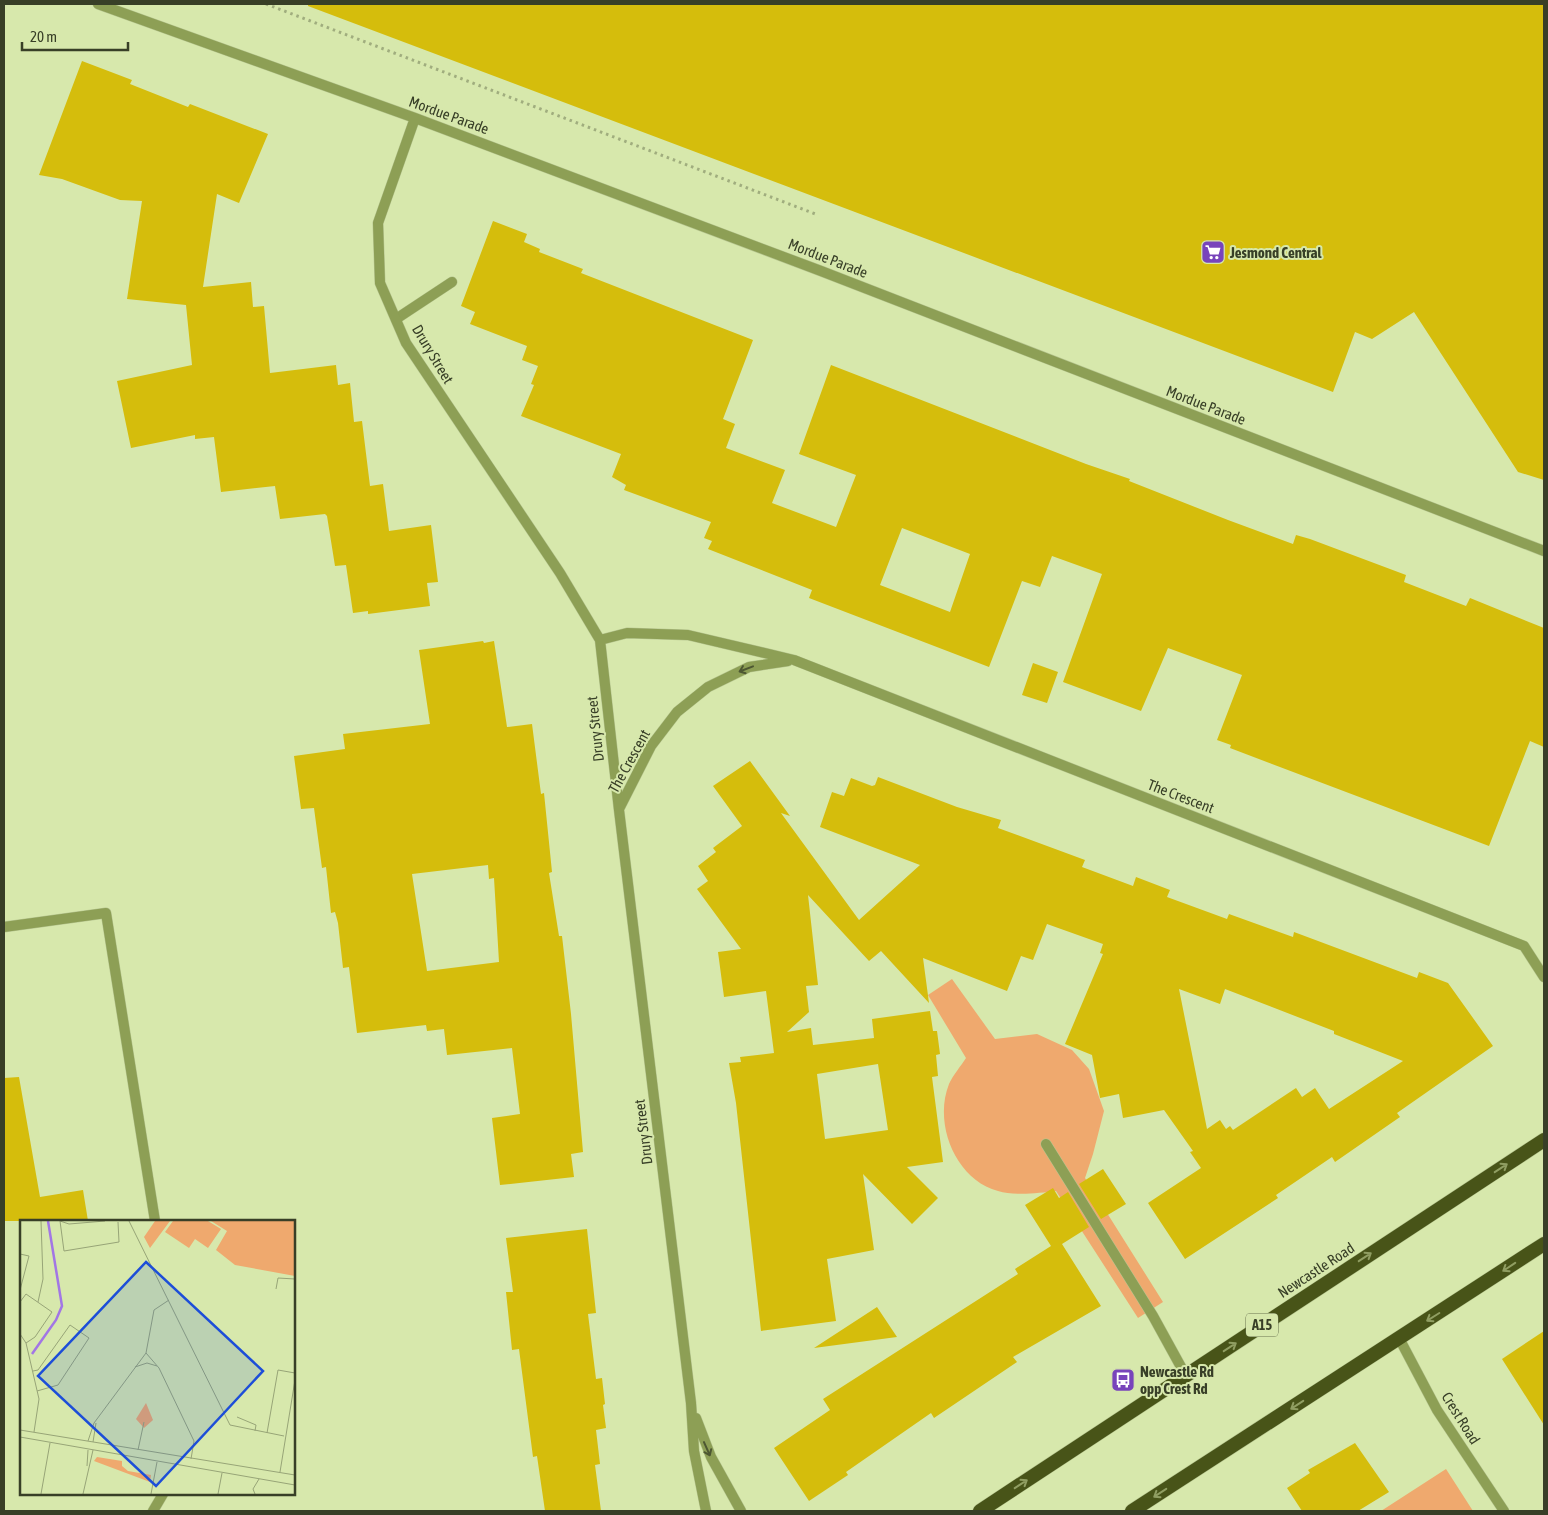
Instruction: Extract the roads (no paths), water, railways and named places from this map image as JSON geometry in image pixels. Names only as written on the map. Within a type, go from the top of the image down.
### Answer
[{"type":"highway","name":"Newcastle Road","points":[[980,1511],[1544,1140]]},
{"type":"highway","points":[[1132,1511],[1544,1244]]},
{"type":"street","name":"Mordue Parade","points":[[98,4],[415,118],[821,271],[1544,552]]},
{"type":"street","name":"Drury Street","points":[[415,118],[378,223],[380,283],[406,343],[560,573],[600,640],[691,1403],[694,1451],[706,1511]]},
{"type":"street","points":[[396,319],[452,282]]},
{"type":"street","name":"The Crescent","points":[[600,640],[627,633],[688,635],[794,660],[1524,946],[1544,977]]},
{"type":"street","name":"The Crescent","points":[[619,810],[651,746],[677,712],[708,687],[748,667],[794,660]]},
{"type":"street","points":[[4,927],[106,913],[155,1220]]},
{"type":"street","points":[[1046,1144],[1153,1316],[1186,1376]]},
{"type":"street","name":"Crest Road","points":[[1399,1338],[1437,1410],[1504,1511]]},
{"type":"street","name":"Drury Street","points":[[691,1403],[711,1457],[741,1511]]},
{"type":"street","points":[[153,1511],[163,1495]]},
{"type":"place","name":"Jesmond Central","points":[[1213,252]]},
{"type":"place","name":"Newcastle Rd opp Crest Rd","points":[[1123,1380]]}]
